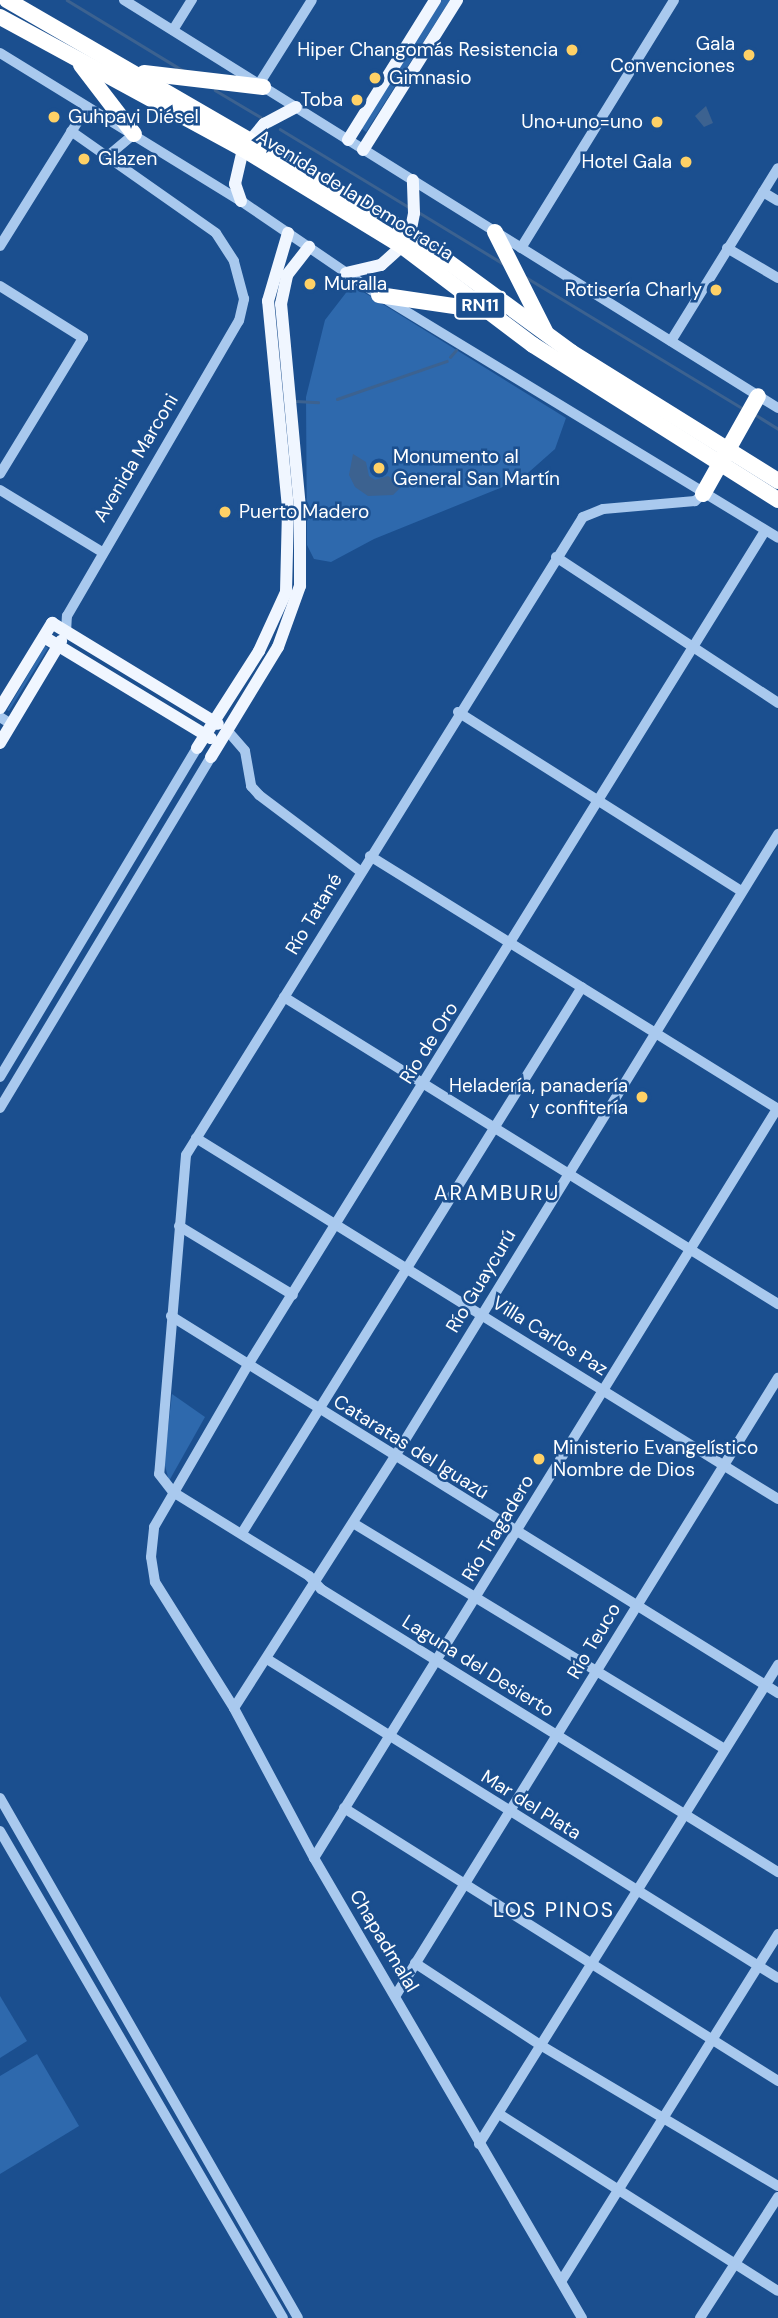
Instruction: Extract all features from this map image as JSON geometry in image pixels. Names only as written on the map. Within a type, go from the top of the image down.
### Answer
[{"type":"highway","name":"Avenida de la Democracia","points":[[7,0],[135,72],[406,240],[724,454],[778,500]]},
{"type":"highway","name":"Avenida de la Democracia","points":[[0,17],[78,60],[247,143]]},
{"type":"highway","points":[[78,60],[134,134]]},
{"type":"highway","points":[[135,72],[261,86]]},
{"type":"highway","points":[[495,232],[548,336]]},
{"type":"highway","name":"Avenida de la Democracia","points":[[406,240],[488,312],[560,363],[778,481]]},
{"type":"highway","points":[[379,295],[488,312]]},
{"type":"highway","points":[[703,494],[758,396]]},
{"type":"main road","points":[[348,140],[435,0]]},
{"type":"main road","points":[[363,149],[457,0]]},
{"type":"main road","points":[[241,201],[235,184],[247,143],[279,113],[296,107]]},
{"type":"main road","points":[[346,273],[381,265],[406,240],[412,180]]},
{"type":"main road","points":[[197,748],[259,651],[286,592],[289,527],[268,301],[288,233]]},
{"type":"main road","points":[[211,757],[278,647],[300,586],[300,508],[281,304],[287,275],[309,247]]},
{"type":"main road","points":[[0,708],[52,623],[226,729]]},
{"type":"main road","name":"Avenida Marconi","points":[[0,743],[6,721],[66,633]]},
{"type":"main road","points":[[44,637],[219,743]]},
{"type":"street","points":[[124,0],[778,408]]},
{"type":"street","points":[[173,30],[192,0]]},
{"type":"street","points":[[261,86],[312,0]]},
{"type":"street","points":[[521,248],[674,0]]},
{"type":"street","points":[[0,53],[241,201],[379,295],[660,469],[778,538]]},
{"type":"street","points":[[0,246],[87,107]]},
{"type":"street","points":[[71,131],[109,155],[134,134]]},
{"type":"street","name":"Avenida Marconi","points":[[66,633],[67,616],[102,552],[239,321],[242,280],[216,233],[109,155]]},
{"type":"street","points":[[671,341],[778,168]]},
{"type":"street","points":[[763,192],[778,201]]},
{"type":"street","points":[[727,248],[778,278]]},
{"type":"street","points":[[0,286],[83,338],[0,474]]},
{"type":"street","points":[[0,490],[102,552]]},
{"type":"street","name":"Río Tatané","points":[[168,1488],[159,1474],[186,1155],[458,712],[583,517],[603,509],[695,501],[703,494]]},
{"type":"street","name":"Río de Oro","points":[[155,1582],[151,1557],[155,1527],[168,1488],[337,1226],[765,531]]},
{"type":"street","points":[[556,557],[778,703]]},
{"type":"street","points":[[52,623],[67,616]]},
{"type":"street","points":[[458,712],[741,891]]},
{"type":"street","points":[[226,729],[245,751],[251,786],[259,795],[360,871]]},
{"type":"street","points":[[0,1077],[197,748]]},
{"type":"street","points":[[0,1108],[211,757]]},
{"type":"street","name":"Río Guaycurú","points":[[234,1708],[394,1458],[568,1171],[778,834]]},
{"type":"street","points":[[370,856],[778,1109]]},
{"type":"street","points":[[242,1533],[321,1412],[582,987]]},
{"type":"street","points":[[284,997],[692,1248],[778,1304]]},
{"type":"street","name":"Río Tragadero","points":[[314,1858],[778,1109]]},
{"type":"street","name":"Villa Carlos Paz","points":[[196,1138],[778,1499]]},
{"type":"street","points":[[179,1226],[293,1295]]},
{"type":"street","name":"Cataratas del Iguazú","points":[[171,1316],[394,1458],[778,1693]]},
{"type":"street","name":"Río Teuco","points":[[396,1994],[778,1378]]},
{"type":"street","name":"Laguna del Desierto","points":[[168,1488],[556,1737],[778,1872]]},
{"type":"street","points":[[353,1523],[725,1749]]},
{"type":"street","name":"Chapadmalal","points":[[155,1582],[234,1708],[314,1858],[396,1994],[479,2144],[562,2280],[582,2318]]},
{"type":"street","name":"Mar del Plata","points":[[267,1659],[778,1978]]},
{"type":"street","points":[[479,2144],[778,1665]]},
{"type":"street","points":[[0,1798],[298,2318]]},
{"type":"street","points":[[344,1808],[778,2081]]},
{"type":"street","points":[[0,1831],[283,2318]]},
{"type":"street","points":[[562,2280],[778,1934]]},
{"type":"street","points":[[415,1963],[542,2046],[778,2186]]},
{"type":"street","points":[[499,2114],[778,2291]]},
{"type":"street","points":[[700,2318],[777,2203]]},
{"type":"shaded area","points":[[442,0],[450,0],[366,132],[361,128]]},
{"type":"shaded area","points":[[706,106],[713,123],[704,127],[695,116]]},
{"type":"shaded area","points":[[352,285],[566,418],[555,449],[520,480],[374,539],[331,562],[314,559],[307,545],[306,397],[325,320]]},
{"type":"shaded area","points":[[353,454],[366,462],[369,476],[375,480],[388,476],[402,486],[393,495],[368,496],[355,487],[349,475]]},
{"type":"shaded area","points":[[45,646],[48,648],[9,711],[7,710]]},
{"type":"shaded area","points":[[172,1394],[205,1417],[169,1481],[164,1462]]},
{"type":"shaded area","points":[[0,1996],[27,2041],[0,2058]]},
{"type":"shaded area","points":[[37,2054],[79,2126],[0,2174],[0,2076]]},
{"type":"waterway","points":[[67,0],[184,71]]},
{"type":"waterway","points":[[215,90],[264,119]]},
{"type":"waterway","points":[[280,129],[409,207]]},
{"type":"waterway","points":[[420,213],[504,264]]},
{"type":"waterway","points":[[524,276],[742,408]]},
{"type":"waterway","points":[[450,357],[456,350]]},
{"type":"waterway","points":[[337,399],[447,361]]},
{"type":"waterway","points":[[296,401],[318,402]]},
{"type":"waterway","points":[[756,415],[778,429]]},
{"type":"place","name":"Hiper Changomás Resistencia","points":[[572,50]]},
{"type":"place","name":"Gala Convenciones","points":[[749,55]]},
{"type":"place","name":"Gimnasio","points":[[375,78]]},
{"type":"place","name":"Toba","points":[[357,100]]},
{"type":"place","name":"Guhpavi Diésel","points":[[54,117]]},
{"type":"place","name":"Uno+uno=uno","points":[[657,122]]},
{"type":"place","name":"Glazen","points":[[84,159]]},
{"type":"place","name":"Hotel Gala","points":[[686,162]]},
{"type":"place","name":"Muralla","points":[[310,284]]},
{"type":"place","name":"Rotisería Charly","points":[[716,290]]},
{"type":"place","name":"Monumento al General San Martín","points":[[379,468]]},
{"type":"place","name":"Puerto Madero","points":[[225,512]]},
{"type":"place","name":"Heladería, panadería y confitería","points":[[642,1097]]},
{"type":"place","name":"Ministerio Evangelístico Nombre de Dios","points":[[539,1459]]},
{"type":"district","name":"ARAMBURU","points":[[497,1193]]},
{"type":"district","name":"LOS PINOS","points":[[554,1910]]}]
